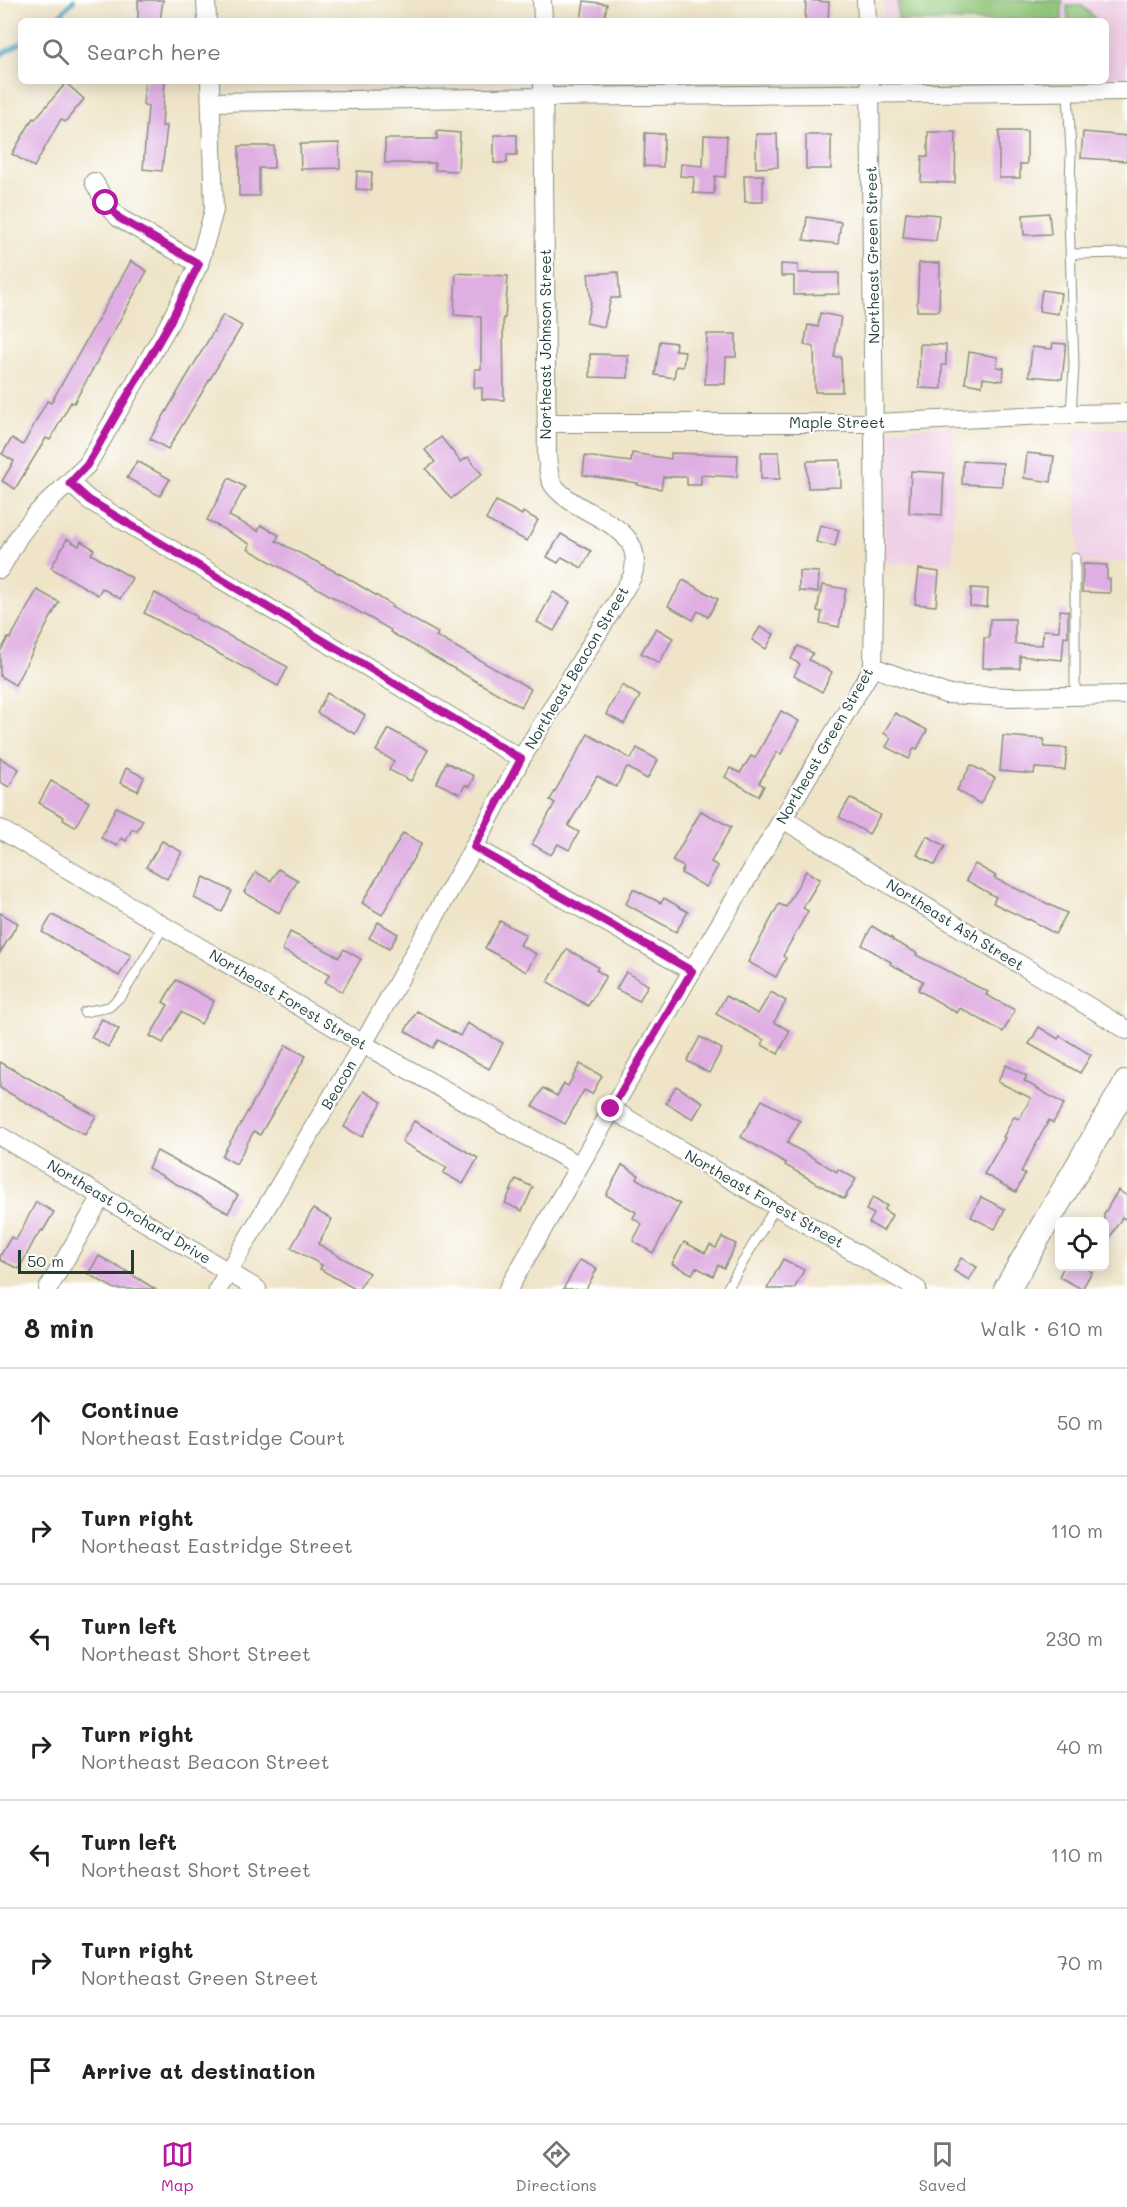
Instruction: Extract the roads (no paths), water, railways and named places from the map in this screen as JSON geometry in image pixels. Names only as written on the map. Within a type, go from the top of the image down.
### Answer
[{"type":"main road","points":[[1007,1289],[1127,1083]]},
{"type":"street","points":[[206,0],[207,18]]},
{"type":"street","points":[[543,0],[543,18]]},
{"type":"street","points":[[866,0],[867,18]]},
{"type":"street","points":[[0,569],[19,536],[35,515],[87,465],[174,316],[199,264],[214,210],[210,84]]},
{"type":"street","points":[[211,102],[543,89],[854,93],[870,88],[1127,91]]},
{"type":"street","name":"Northeast Green Street","points":[[508,1289],[692,971],[873,668],[875,423],[870,88]]},
{"type":"street","name":"Northeast Johnson Street","points":[[543,89],[549,476],[553,485],[571,501],[612,526],[630,541],[634,549]]},
{"type":"street","points":[[94,183],[106,203],[119,218],[199,264]]},
{"type":"street","name":"Maple Street","points":[[547,423],[875,423],[1127,413]]},
{"type":"street","points":[[70,483],[89,500],[521,759]]},
{"type":"street","name":"Northeast Beacon Street","points":[[474,847],[521,759],[632,577],[636,565],[634,549]]},
{"type":"street","points":[[873,668],[946,694],[1009,697],[1127,694]]},
{"type":"street","name":"Northeast Ash Street","points":[[783,819],[1127,1030]]},
{"type":"street","name":"Northeast Forest Street","points":[[0,829],[363,1044],[578,1166]]},
{"type":"street","points":[[474,847],[692,971]]},
{"type":"street","name":"Beacon","points":[[218,1289],[363,1044],[474,847]]},
{"type":"street","name":"Northeast Forest Street","points":[[611,1109],[917,1289]]},
{"type":"street","name":"Northeast Orchard Drive","points":[[0,1136],[257,1289]]},
{"type":"street","points":[[48,1289],[102,1196]]},
{"type":"lane","points":[[1068,92],[1074,366],[1071,414]]},
{"type":"lane","points":[[1072,254],[1127,254]]},
{"type":"lane","points":[[1075,558],[1075,695]]},
{"type":"lane","points":[[84,1012],[109,1007],[123,994],[164,926]]},
{"type":"lane","points":[[727,1289],[776,1206]]},
{"type":"waterway","points":[[57,18],[74,0]]},
{"type":"waterway","points":[[0,55],[18,45]]}]
